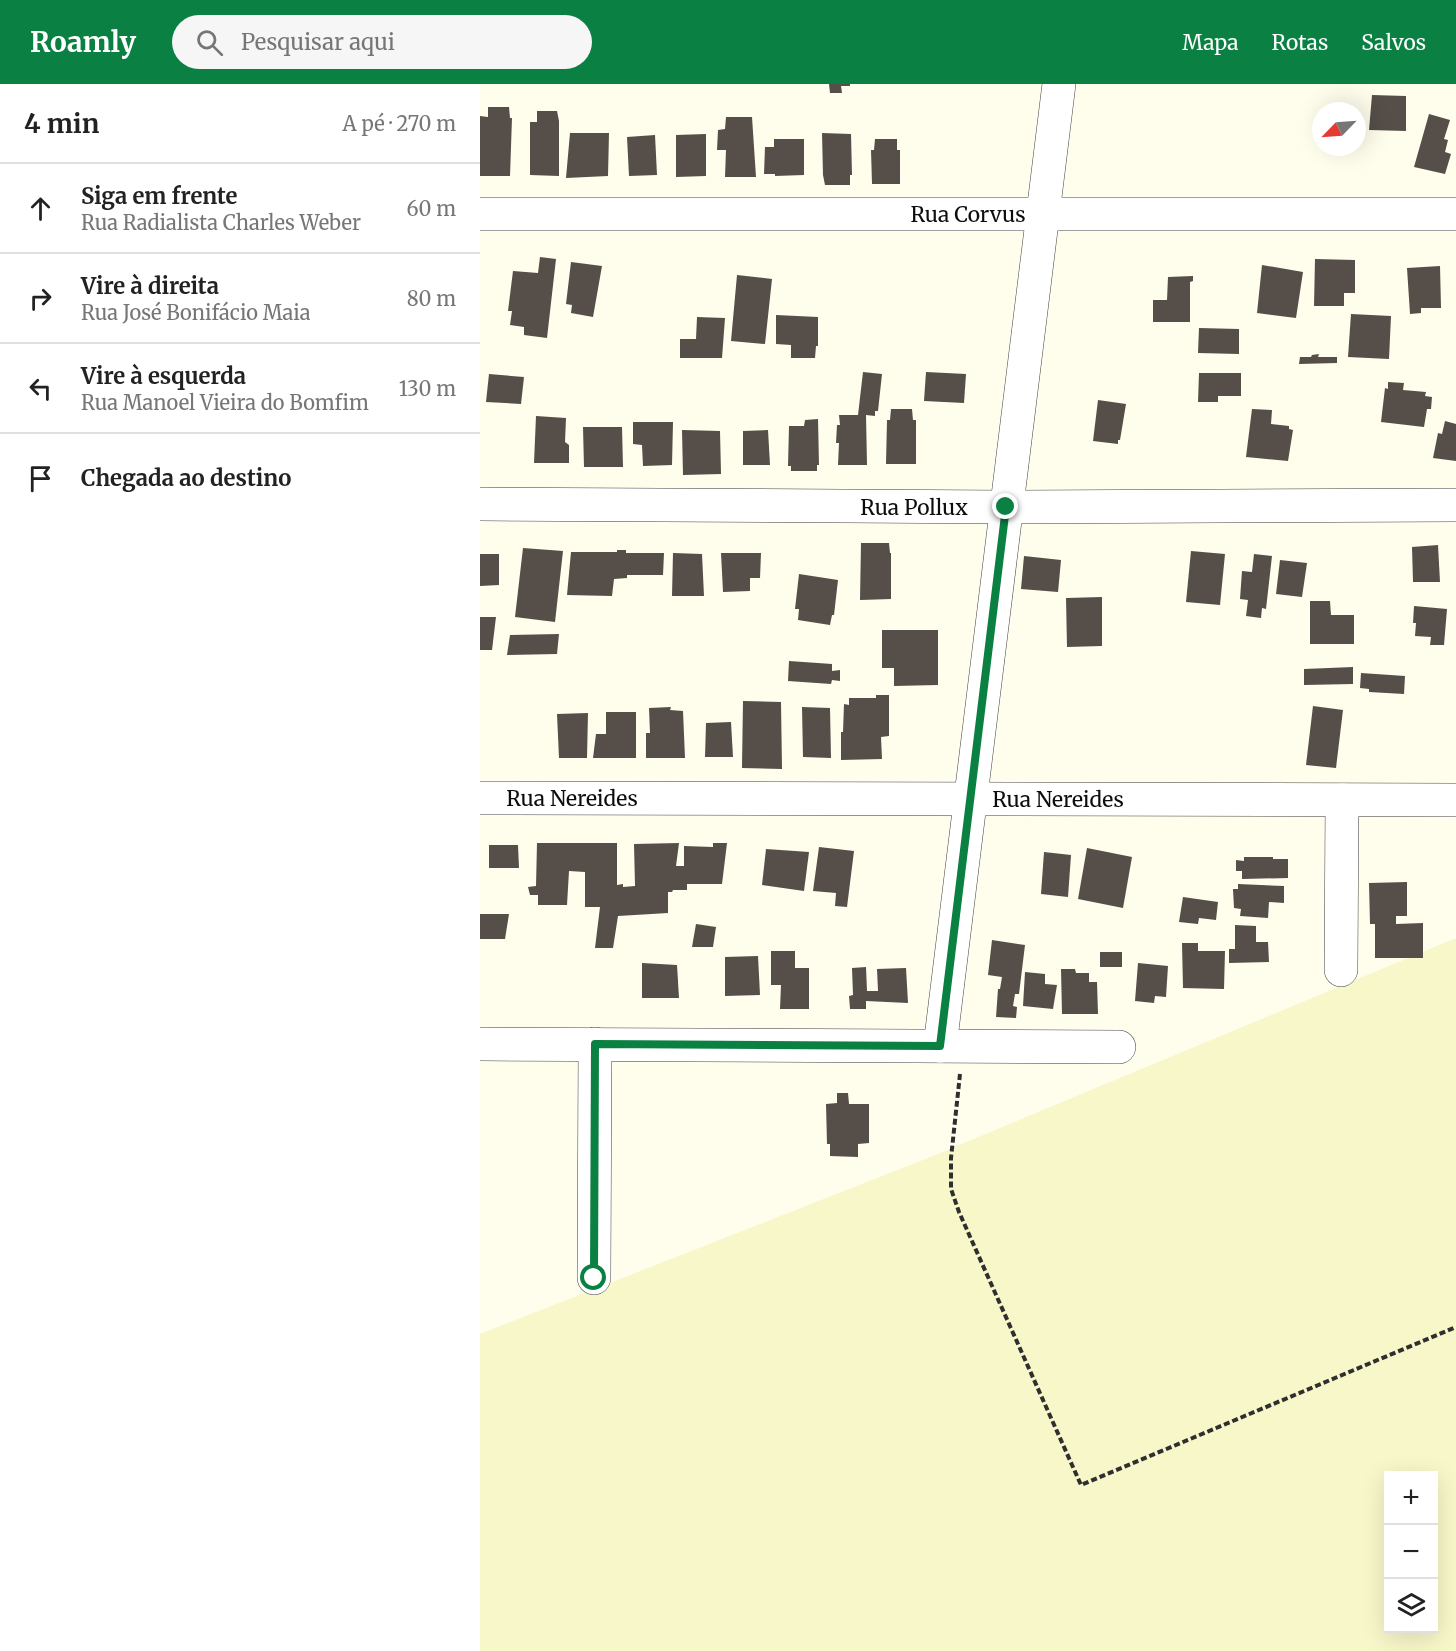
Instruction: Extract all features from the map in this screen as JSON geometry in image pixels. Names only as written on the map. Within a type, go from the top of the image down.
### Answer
[{"type":"street","points":[[951,1047],[970,798],[1059,84]]},
{"type":"street","name":"Rua Corvus","points":[[480,214],[1456,214]]},
{"type":"street","name":"Rua Pollux","points":[[480,504],[1006,507],[1456,505]]},
{"type":"street","name":"Rua Nereides","points":[[480,798],[1456,800]]},
{"type":"street","points":[[1341,970],[1342,800]]},
{"type":"street","points":[[480,1044],[1119,1047]]},
{"type":"street","points":[[594,1278],[595,1044]]},
{"type":"path","points":[[951,1047],[951,1189],[959,1212],[1081,1485],[1456,1327]]},
{"type":"green space","points":[[1456,938],[1456,1651],[480,1651],[480,1334],[928,1158]]},
{"type":"building","points":[[829,84],[850,84],[850,86],[841,86],[842,93],[830,93]]},
{"type":"building","points":[[1372,95],[1406,96],[1406,131],[1369,130]]},
{"type":"building","points":[[488,107],[509,107],[510,118],[512,118],[510,176],[480,176],[480,116],[488,117]]},
{"type":"building","points":[[537,111],[557,111],[559,176],[530,175],[530,122],[537,122]]},
{"type":"building","points":[[1429,114],[1450,120],[1444,139],[1448,140],[1445,152],[1451,154],[1445,174],[1414,167]]},
{"type":"building","points":[[726,117],[752,117],[756,177],[725,177],[726,150],[717,150],[718,130],[725,129]]},
{"type":"building","points":[[570,133],[609,133],[608,176],[566,178]]},
{"type":"building","points":[[822,133],[851,134],[852,175],[850,175],[850,185],[825,185]]},
{"type":"building","points":[[706,134],[706,176],[676,177],[676,135]]},
{"type":"building","points":[[655,135],[657,175],[629,176],[627,137]]},
{"type":"building","points":[[774,139],[804,139],[804,175],[764,174],[765,147],[774,147]]},
{"type":"building","points":[[875,139],[897,139],[897,150],[900,150],[900,184],[872,184],[871,150],[874,150]]},
{"type":"building","points":[[540,257],[556,259],[547,338],[524,335],[524,327],[510,325],[512,311],[508,311],[513,271],[538,273]]},
{"type":"building","points":[[1315,259],[1355,260],[1355,293],[1344,293],[1344,306],[1314,306]]},
{"type":"building","points":[[571,262],[602,266],[593,317],[571,313],[572,305],[566,304]]},
{"type":"building","points":[[1262,265],[1303,272],[1296,318],[1257,313]]},
{"type":"building","points":[[1440,266],[1441,308],[1421,308],[1421,313],[1410,314],[1407,268]]},
{"type":"building","points":[[737,275],[772,279],[765,344],[731,341]]},
{"type":"building","points":[[1193,276],[1193,281],[1190,282],[1190,322],[1153,322],[1153,300],[1167,300],[1168,277]]},
{"type":"building","points":[[1351,314],[1391,316],[1389,359],[1348,357]]},
{"type":"building","points":[[776,315],[818,317],[818,346],[816,346],[815,358],[791,358],[791,345],[776,344]]},
{"type":"building","points":[[697,317],[725,318],[722,358],[680,358],[680,339],[696,339]]},
{"type":"building","points":[[1199,328],[1239,329],[1239,354],[1198,353]]},
{"type":"building","points":[[1319,354],[1318,357],[1337,357],[1337,363],[1299,364],[1300,357]]},
{"type":"building","points":[[863,372],[882,374],[878,411],[875,411],[875,416],[866,415],[867,465],[838,465],[839,443],[836,443],[837,425],[840,425],[839,415],[858,415]]},
{"type":"building","points":[[926,372],[966,374],[964,403],[924,401]]},
{"type":"building","points":[[1199,373],[1241,373],[1241,396],[1218,396],[1218,402],[1198,402]]},
{"type":"building","points":[[489,374],[524,377],[521,404],[486,402]]},
{"type":"building","points":[[1388,382],[1404,383],[1403,390],[1426,392],[1425,396],[1432,397],[1431,409],[1427,409],[1424,427],[1381,422],[1385,388],[1388,389]]},
{"type":"building","points":[[1098,400],[1126,404],[1118,444],[1093,441]]},
{"type":"building","points":[[891,409],[912,409],[913,420],[916,420],[916,464],[886,464],[887,420],[890,420]]},
{"type":"building","points":[[1252,409],[1272,410],[1271,424],[1289,426],[1289,429],[1293,430],[1288,461],[1246,457]]},
{"type":"building","points":[[536,416],[566,418],[565,442],[569,445],[569,463],[534,463]]},
{"type":"building","points":[[818,419],[819,465],[817,465],[817,471],[791,471],[791,466],[788,466],[789,426],[804,426],[805,420]]},
{"type":"building","points":[[1445,421],[1456,424],[1456,461],[1433,458],[1438,433],[1442,434]]},
{"type":"building","points":[[633,422],[673,422],[672,465],[643,466],[642,445],[633,444]]},
{"type":"building","points":[[583,427],[622,427],[623,467],[584,467]]},
{"type":"building","points":[[682,430],[720,431],[721,474],[683,475]]},
{"type":"building","points":[[768,430],[770,465],[743,465],[743,431]]},
{"type":"building","points":[[861,543],[889,543],[891,599],[860,600]]},
{"type":"building","points":[[1438,545],[1440,582],[1413,582],[1412,547]]},
{"type":"building","points":[[523,548],[563,551],[555,622],[515,617]]},
{"type":"building","points":[[617,550],[626,550],[626,553],[664,553],[663,575],[627,575],[627,578],[614,579],[612,596],[567,595],[571,552],[617,552]]},
{"type":"building","points":[[1191,551],[1225,554],[1220,605],[1186,602]]},
{"type":"building","points":[[673,553],[702,554],[704,596],[672,596]]},
{"type":"building","points":[[721,553],[761,553],[760,578],[750,578],[750,591],[723,592]]},
{"type":"building","points":[[480,554],[499,554],[499,585],[480,586]]},
{"type":"building","points":[[1254,554],[1272,556],[1266,609],[1262,608],[1261,618],[1246,616],[1248,600],[1240,599],[1242,571],[1252,572]]},
{"type":"building","points":[[1024,556],[1061,560],[1058,592],[1021,589]]},
{"type":"building","points":[[1280,560],[1307,563],[1302,597],[1276,594]]},
{"type":"building","points":[[799,574],[838,580],[834,615],[832,615],[830,625],[798,620],[799,609],[795,609]]},
{"type":"building","points":[[1102,597],[1102,646],[1067,647],[1066,598]]},
{"type":"building","points":[[1310,601],[1330,601],[1331,615],[1354,615],[1354,644],[1310,644]]},
{"type":"building","points":[[1414,606],[1447,609],[1444,645],[1430,645],[1431,637],[1415,636]]},
{"type":"building","points":[[480,617],[496,617],[492,650],[480,650]]},
{"type":"building","points":[[882,630],[938,630],[938,685],[894,686],[894,668],[882,668]]},
{"type":"building","points":[[559,634],[557,654],[507,655],[510,635]]},
{"type":"building","points":[[789,661],[832,664],[832,671],[840,670],[840,681],[832,680],[831,684],[788,681]]},
{"type":"building","points":[[1353,667],[1353,684],[1304,685],[1304,669]]},
{"type":"building","points":[[1361,673],[1405,676],[1404,694],[1369,692],[1369,689],[1360,688]]},
{"type":"building","points":[[876,695],[889,695],[889,736],[881,737],[882,759],[841,760],[844,704],[849,705],[849,698],[876,698]]},
{"type":"building","points":[[743,701],[781,702],[782,769],[742,768]]},
{"type":"building","points":[[1313,706],[1343,710],[1336,768],[1306,765]]},
{"type":"building","points":[[671,707],[670,710],[683,711],[685,758],[646,758],[646,733],[650,733],[649,708]]},
{"type":"building","points":[[802,707],[830,708],[831,758],[803,757]]},
{"type":"building","points":[[606,712],[636,712],[636,758],[593,758],[596,734],[606,734]]},
{"type":"building","points":[[588,713],[587,758],[559,758],[557,714]]},
{"type":"building","points":[[731,722],[733,757],[705,757],[706,723]]},
{"type":"building","points":[[537,843],[617,843],[617,885],[623,884],[623,887],[635,886],[634,844],[679,843],[676,866],[684,866],[684,846],[713,847],[713,843],[727,843],[722,884],[687,884],[687,890],[668,892],[668,913],[618,916],[613,948],[595,948],[600,907],[585,907],[585,872],[569,871],[567,905],[538,905],[538,895],[530,895],[528,887],[536,886]]},
{"type":"building","points":[[489,845],[518,845],[519,868],[489,868]]},
{"type":"building","points":[[819,847],[854,851],[847,907],[835,906],[836,893],[813,891]]},
{"type":"building","points":[[1087,848],[1132,857],[1123,908],[1078,899]]},
{"type":"building","points":[[766,849],[809,852],[804,891],[762,885]]},
{"type":"building","points":[[1044,852],[1071,855],[1068,897],[1041,894]]},
{"type":"building","points":[[1244,857],[1288,859],[1288,878],[1242,879],[1242,871],[1236,871],[1236,860],[1244,861]]},
{"type":"building","points":[[1407,882],[1407,916],[1396,916],[1396,924],[1423,923],[1423,958],[1375,958],[1375,924],[1370,924],[1369,883]]},
{"type":"building","points":[[1238,884],[1284,886],[1284,903],[1269,902],[1268,918],[1240,916],[1241,909],[1234,908],[1233,889],[1238,889]]},
{"type":"building","points":[[1183,897],[1218,902],[1216,920],[1199,918],[1198,924],[1179,922]]},
{"type":"building","points":[[480,914],[509,914],[505,939],[480,939]]},
{"type":"building","points":[[696,924],[716,927],[713,947],[692,947]]},
{"type":"building","points":[[1235,925],[1256,926],[1256,942],[1268,942],[1269,962],[1229,963],[1229,949],[1235,949]]},
{"type":"building","points":[[992,940],[1025,945],[1019,994],[1015,994],[1013,1006],[1017,1007],[1016,1018],[996,1017],[998,989],[1000,989],[1002,977],[988,975]]},
{"type":"building","points":[[1182,943],[1198,943],[1198,951],[1225,951],[1224,989],[1183,988]]},
{"type":"building","points":[[771,951],[795,951],[795,968],[809,968],[809,1009],[780,1009],[781,985],[771,985]]},
{"type":"building","points":[[1100,952],[1122,952],[1122,967],[1100,967]]},
{"type":"building","points":[[758,956],[760,995],[725,996],[725,957]]},
{"type":"building","points":[[642,963],[677,965],[679,998],[642,998]]},
{"type":"building","points":[[1138,963],[1168,966],[1166,997],[1155,996],[1154,1003],[1135,1001]]},
{"type":"building","points":[[866,967],[867,991],[878,991],[877,969],[906,968],[908,1003],[866,1001],[866,1009],[850,1009],[849,996],[853,995],[852,968]]},
{"type":"building","points":[[1061,969],[1075,969],[1076,973],[1089,973],[1089,982],[1097,982],[1098,1014],[1062,1014]]},
{"type":"building","points":[[1025,972],[1045,974],[1045,984],[1057,985],[1053,1009],[1023,1006]]},
{"type":"building","points":[[837,1093],[848,1093],[849,1104],[869,1104],[869,1143],[858,1144],[858,1157],[830,1156],[830,1144],[827,1144],[826,1104],[837,1103]]},
{"type":"route","points":[[594,1278],[595,1044],[940,1046],[1006,507]]}]
